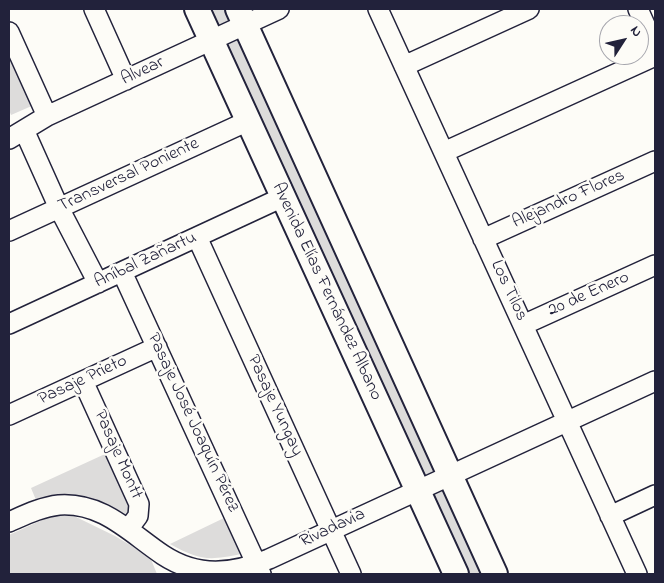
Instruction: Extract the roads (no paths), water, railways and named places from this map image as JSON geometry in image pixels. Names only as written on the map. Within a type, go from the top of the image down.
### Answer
[{"type":"main road","name":"Avenida Elías Fernández Albano","points":[[197,9],[456,574]]},
{"type":"main road","name":"Avenida Elías Fernández Albano","points":[[241,17],[495,574]]},
{"type":"street","points":[[94,9],[126,80]]},
{"type":"street","name":"Alvear","points":[[14,132],[211,40],[241,17],[279,9]]},
{"type":"street","name":"Los Tilos","points":[[378,9],[637,574]]},
{"type":"street","points":[[404,66],[528,9]]},
{"type":"street","points":[[638,9],[655,46]]},
{"type":"street","points":[[9,32],[47,116]]},
{"type":"street","points":[[444,152],[655,56]]},
{"type":"street","name":"Transversal Poniente","points":[[9,231],[248,122]]},
{"type":"street","points":[[14,132],[59,208],[98,283]]},
{"type":"street","name":"Alejandro Flores","points":[[483,239],[655,161]]},
{"type":"street","name":"Aníbal Zañartu","points":[[9,324],[283,197]]},
{"type":"street","name":"Pasaje Yungay","points":[[197,237],[351,574]]},
{"type":"street","name":"20 de Enero","points":[[523,325],[655,265]]},
{"type":"street","name":"Pasaje José Joaquín Pérez","points":[[122,272],[259,569]]},
{"type":"street","name":"Pasaje Prieto","points":[[9,415],[157,348]]},
{"type":"street","name":"Pasaje Montt","points":[[83,381],[139,504],[138,516],[129,528]]},
{"type":"street","name":"Rivadavia","points":[[9,522],[40,509],[60,505],[92,508],[129,528],[184,570],[195,569],[216,572],[259,569],[331,530],[655,381]]},
{"type":"street","points":[[610,516],[655,495]]}]
